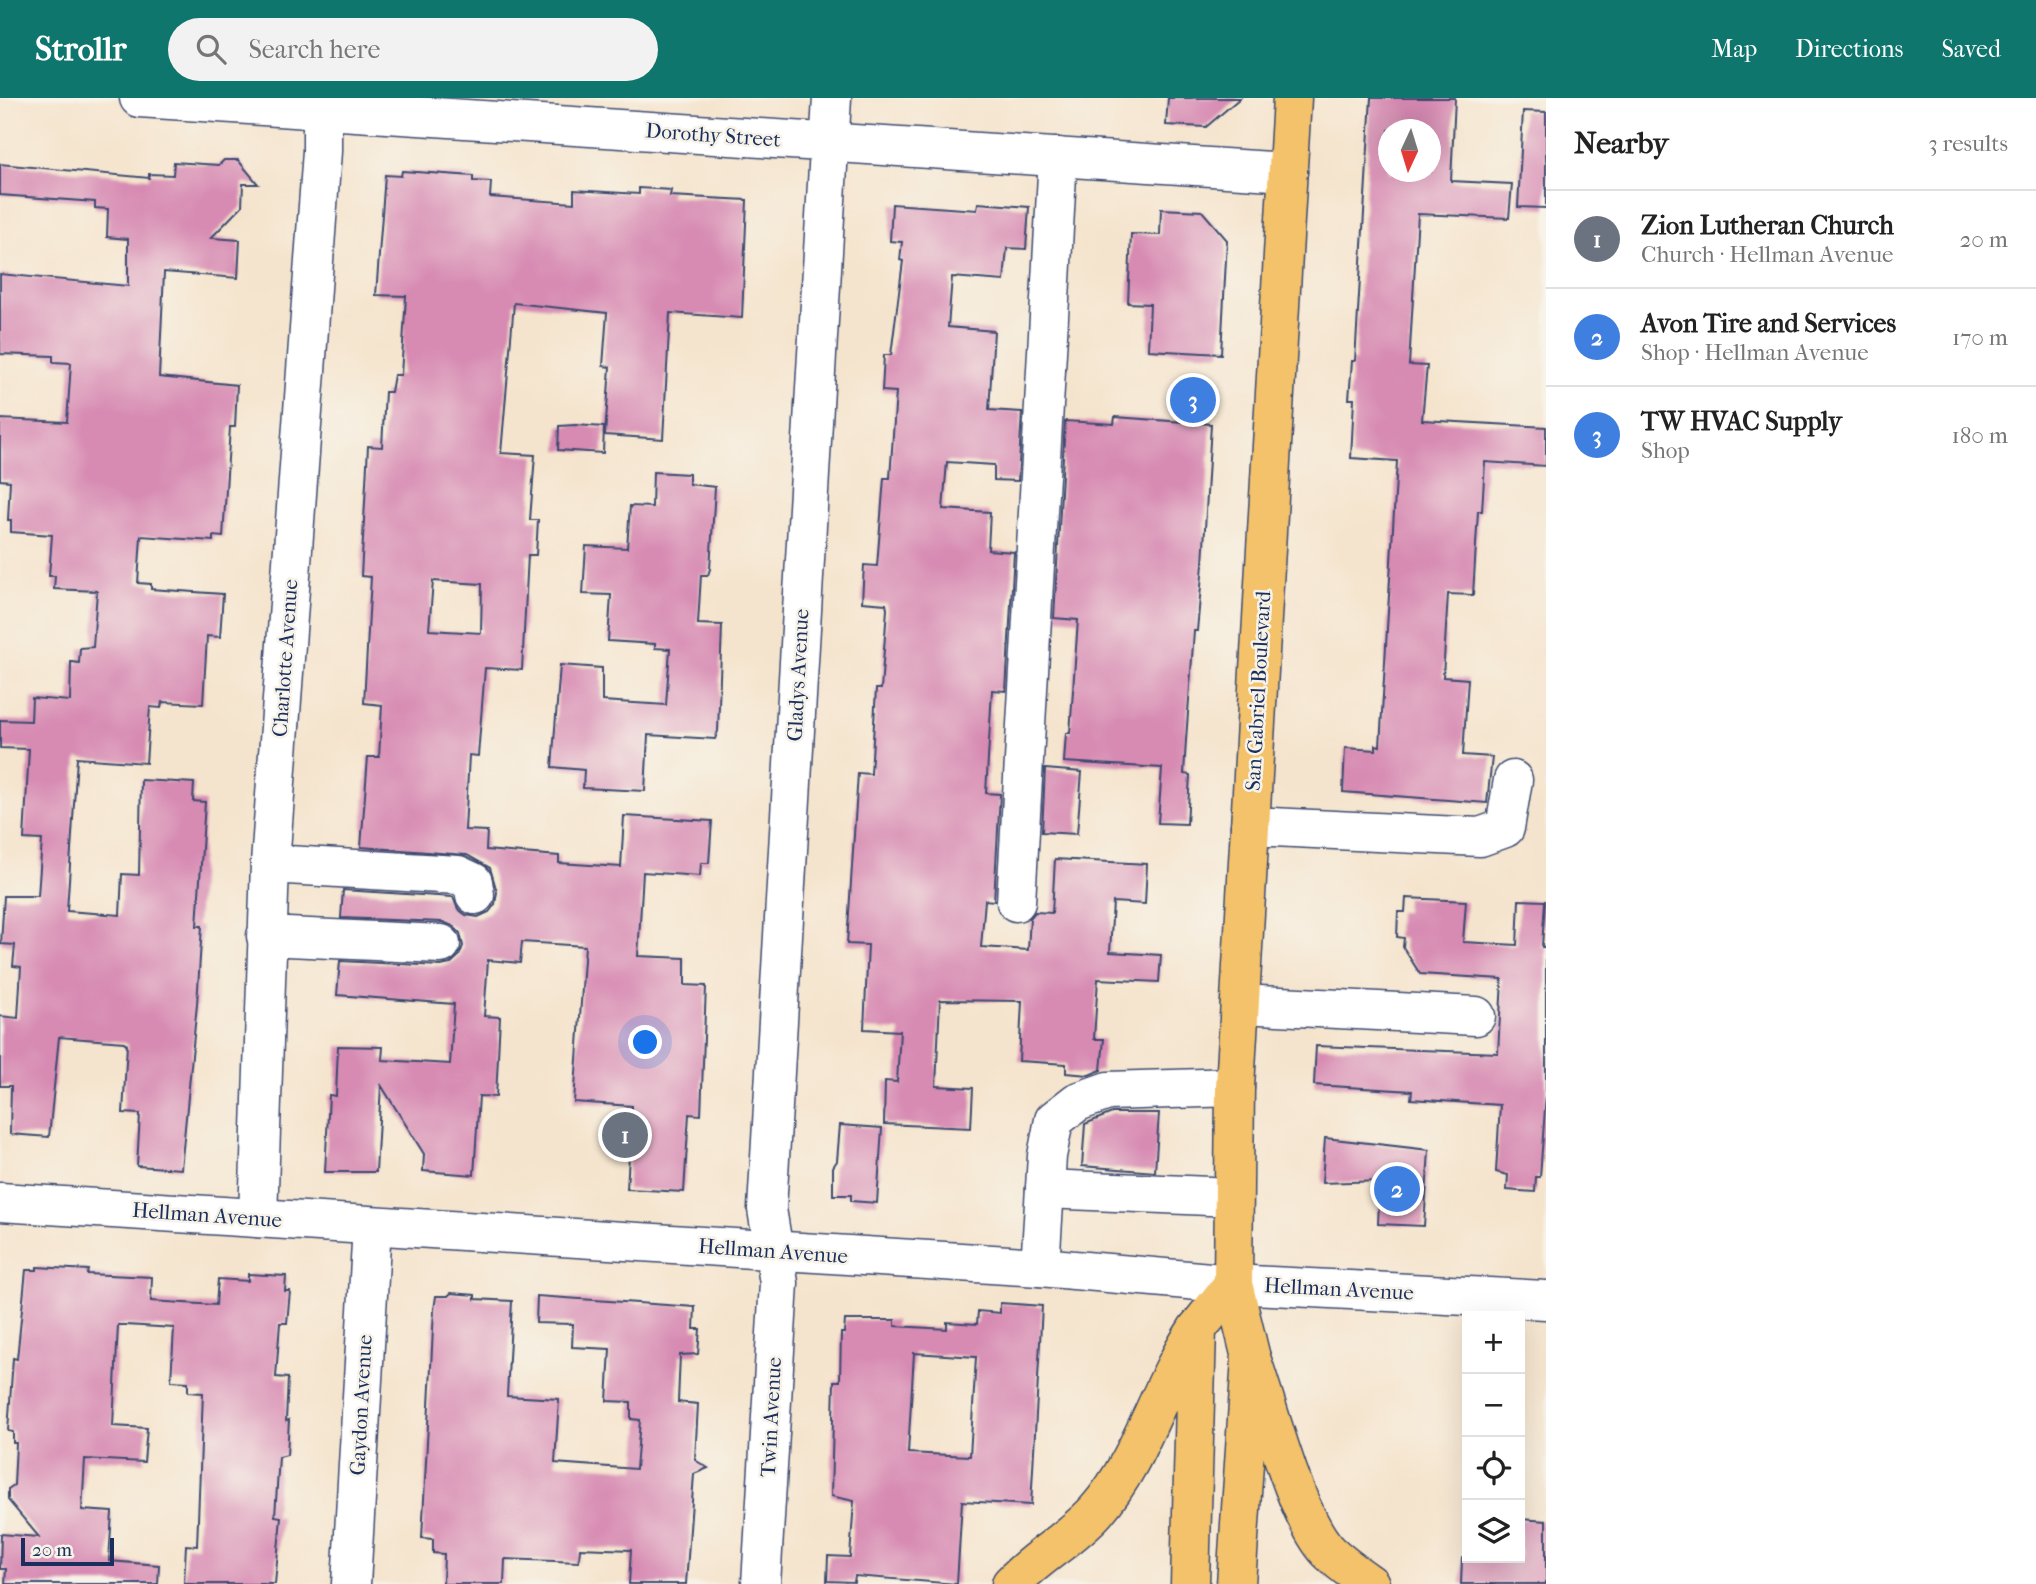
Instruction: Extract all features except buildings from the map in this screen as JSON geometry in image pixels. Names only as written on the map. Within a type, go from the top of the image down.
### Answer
[{"type":"main road","name":"San Gabriel Boulevard","points":[[1251,1358],[1233,1284],[1236,1087],[1292,98]]},
{"type":"main road","points":[[1011,1584],[1095,1512],[1146,1429],[1175,1362],[1233,1284]]},
{"type":"main road","points":[[1190,1584],[1197,1329]]},
{"type":"main road","points":[[1236,1584],[1251,1358]]},
{"type":"main road","points":[[1251,1358],[1293,1484],[1310,1522],[1327,1550],[1370,1584]]},
{"type":"street","name":"Dorothy Street","points":[[139,98],[322,104],[829,143],[1287,172]]},
{"type":"street","name":"Gladys Avenue","points":[[772,1251],[766,1209],[832,98]]},
{"type":"street","name":"Charlotte Avenue","points":[[258,1218],[270,864],[321,164],[322,104]]},
{"type":"street","points":[[1016,902],[1058,157]]},
{"type":"street","points":[[1250,826],[1480,837],[1505,828],[1513,780]]},
{"type":"street","points":[[270,864],[458,875],[473,882],[475,895]]},
{"type":"street","points":[[266,936],[442,944]]},
{"type":"street","points":[[1240,1004],[1476,1016]]},
{"type":"street","points":[[1040,1267],[1045,1189],[1054,1120],[1077,1101],[1108,1091],[1236,1087]]},
{"type":"street","points":[[1045,1189],[1233,1197]]},
{"type":"street","name":"Hellman Avenue","points":[[0,1202],[1040,1267],[1233,1284],[1546,1300]]},
{"type":"street","name":"Gaydon Avenue","points":[[351,1584],[372,1226]]},
{"type":"street","name":"Twin Avenue","points":[[761,1584],[779,1283],[772,1251]]},
{"type":"place","name":"TW HVAC Supply","points":[[1193,400]]},
{"type":"place","name":"Zion Lutheran Church","points":[[625,1135]]},
{"type":"place","name":"Avon Tire and Services","points":[[1397,1189]]}]
